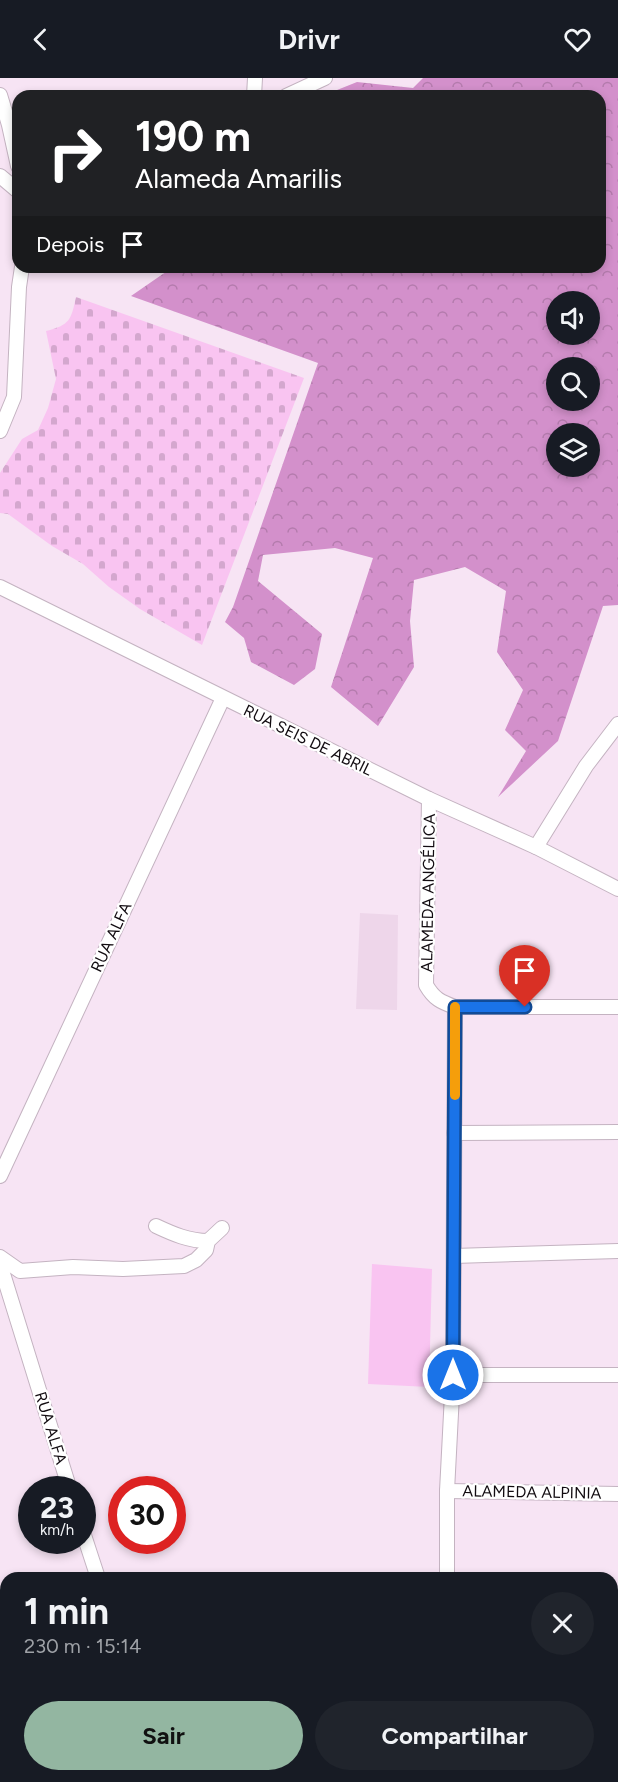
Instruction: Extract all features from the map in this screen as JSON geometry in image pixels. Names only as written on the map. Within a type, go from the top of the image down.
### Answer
[{"type":"street","points":[[299,90],[325,78]]},
{"type":"street","points":[[0,95],[12,139]]},
{"type":"street","points":[[0,176],[12,186]]},
{"type":"street","points":[[0,431],[14,397],[21,273]]},
{"type":"street","name":"RUA SEIS DE ABRIL","points":[[0,586],[223,698],[429,799],[536,847],[618,889]]},
{"type":"street","name":"RUA ALFA","points":[[0,1176],[223,698]]},
{"type":"street","points":[[536,847],[586,766],[618,724]]},
{"type":"street","name":"ALAMEDA ANGÉLICA","points":[[429,799],[426,985],[436,999],[455,1007]]},
{"type":"street","points":[[447,1572],[447,1491],[453,1375],[455,1007],[618,1007]]},
{"type":"street","points":[[454,1133],[618,1132]]},
{"type":"street","points":[[156,1226],[197,1241],[208,1240],[222,1228]]},
{"type":"street","points":[[0,1257],[20,1271],[73,1267],[123,1269],[184,1266],[196,1260],[206,1250],[208,1240]]},
{"type":"street","points":[[454,1256],[618,1251]]},
{"type":"street","name":"RUA ALFA","points":[[0,1264],[66,1476]]},
{"type":"street","points":[[453,1375],[618,1375]]},
{"type":"street","name":"ALAMEDA ALPINIA","points":[[447,1491],[618,1494]]},
{"type":"street","points":[[90,1554],[96,1572]]},
{"type":"shaded area","points":[[360,913],[398,915],[397,1010],[356,1009]]},
{"type":"green space","points":[[423,78],[618,78],[618,605],[603,606],[558,741],[498,797],[526,751],[505,730],[523,690],[497,652],[506,591],[465,567],[414,580],[410,621],[414,667],[378,726],[331,687],[373,558],[335,548],[263,555],[258,581],[322,634],[315,669],[294,685],[251,662],[244,638],[225,622],[233,607],[318,363],[131,296],[164,273],[606,273],[606,90],[337,90],[357,82],[413,88]]},
{"type":"green space","points":[[76,297],[304,378],[202,645],[140,609],[109,587],[83,564],[52,546],[8,514],[0,513],[0,473],[22,439],[38,430],[48,408],[56,379],[46,331],[65,324],[71,316]]},
{"type":"green space","points":[[372,1264],[432,1269],[429,1387],[368,1384]]},
{"type":"slow traffic","points":[[455,1007],[455,1095]]},
{"type":"route","points":[[453,1375],[455,1007],[525,1007]]}]
